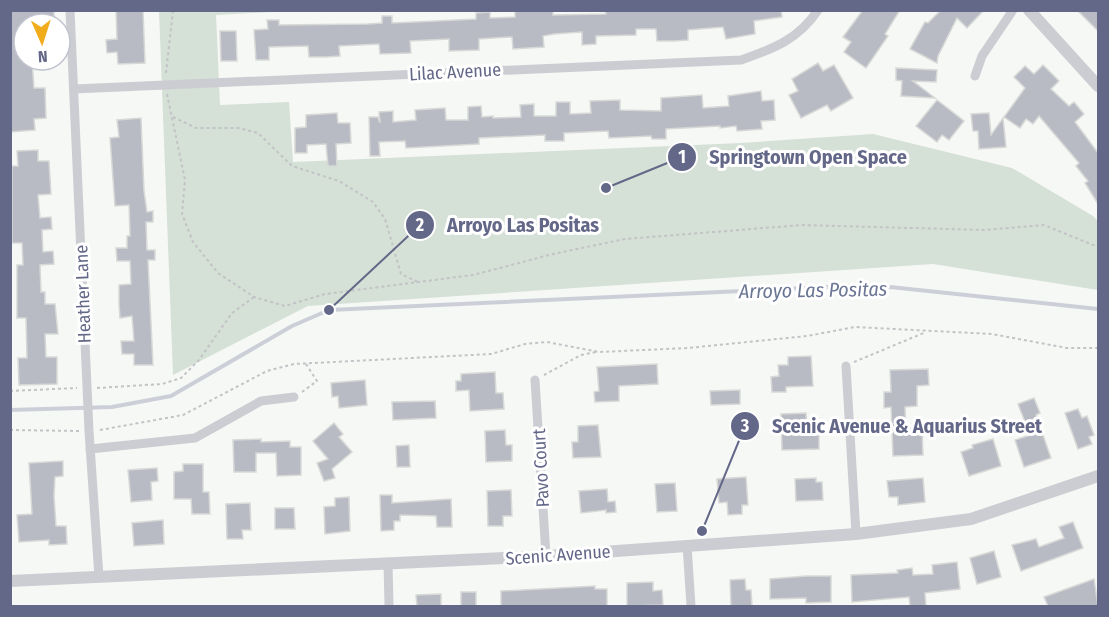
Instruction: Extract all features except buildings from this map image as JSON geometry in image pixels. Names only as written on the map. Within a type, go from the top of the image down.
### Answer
[{"type":"street","name":"Heather Lane","points":[[70,10],[87,392],[99,577]]},
{"type":"street","name":"Lilac Avenue","points":[[74,89],[741,60],[777,48],[806,28],[818,10]]},
{"type":"street","points":[[975,76],[982,56],[1013,10]]},
{"type":"street","points":[[1029,10],[1098,86]]},
{"type":"street","points":[[846,366],[856,534]]},
{"type":"street","name":"Pavo Court","points":[[535,380],[546,556]]},
{"type":"street","points":[[90,449],[195,438],[261,401],[294,397]]},
{"type":"street","name":"Scenic Avenue","points":[[10,581],[546,556],[856,534],[971,519],[1098,476]]},
{"type":"street","points":[[687,545],[692,606]]},
{"type":"street","points":[[388,563],[389,606]]},
{"type":"path","points":[[166,77],[172,10]]},
{"type":"path","points":[[167,104],[173,117],[185,180],[182,214],[193,242],[218,273],[254,297],[285,306],[325,294],[420,284],[473,275],[553,254],[625,240],[802,225],[984,230],[1044,225],[1098,247]]},
{"type":"path","points":[[173,117],[196,128],[238,128],[258,133],[292,166],[339,182],[374,202],[385,219],[401,274],[420,284]]},
{"type":"path","points":[[10,391],[87,392],[162,384],[181,378],[199,360],[232,313],[254,297]]},
{"type":"path","points":[[535,380],[581,355],[599,352],[759,342],[855,327],[992,334],[1067,348],[1098,348]]},
{"type":"path","points":[[846,366],[929,331]]},
{"type":"path","points":[[10,430],[89,431],[183,415],[267,371],[306,363],[491,354],[525,344],[547,342],[599,352]]},
{"type":"path","points":[[294,397],[317,381],[306,363]]},
{"type":"shaded area","points":[[159,11],[290,11],[216,15],[220,105],[289,102],[293,162],[741,143],[873,134],[1012,168],[1093,216],[1098,221],[1098,290],[933,264],[308,306],[173,375]]},
{"type":"waterway","name":"Arroyo Las Positas","points":[[10,410],[112,407],[171,396],[292,326],[329,310],[871,285],[1098,309]]},
{"type":"place","name":"Springtown Open Space","points":[[606,188]]},
{"type":"place","name":"Arroyo Las Positas","points":[[329,310]]},
{"type":"place","name":"Scenic Avenue & Aquarius Street","points":[[702,531]]}]
